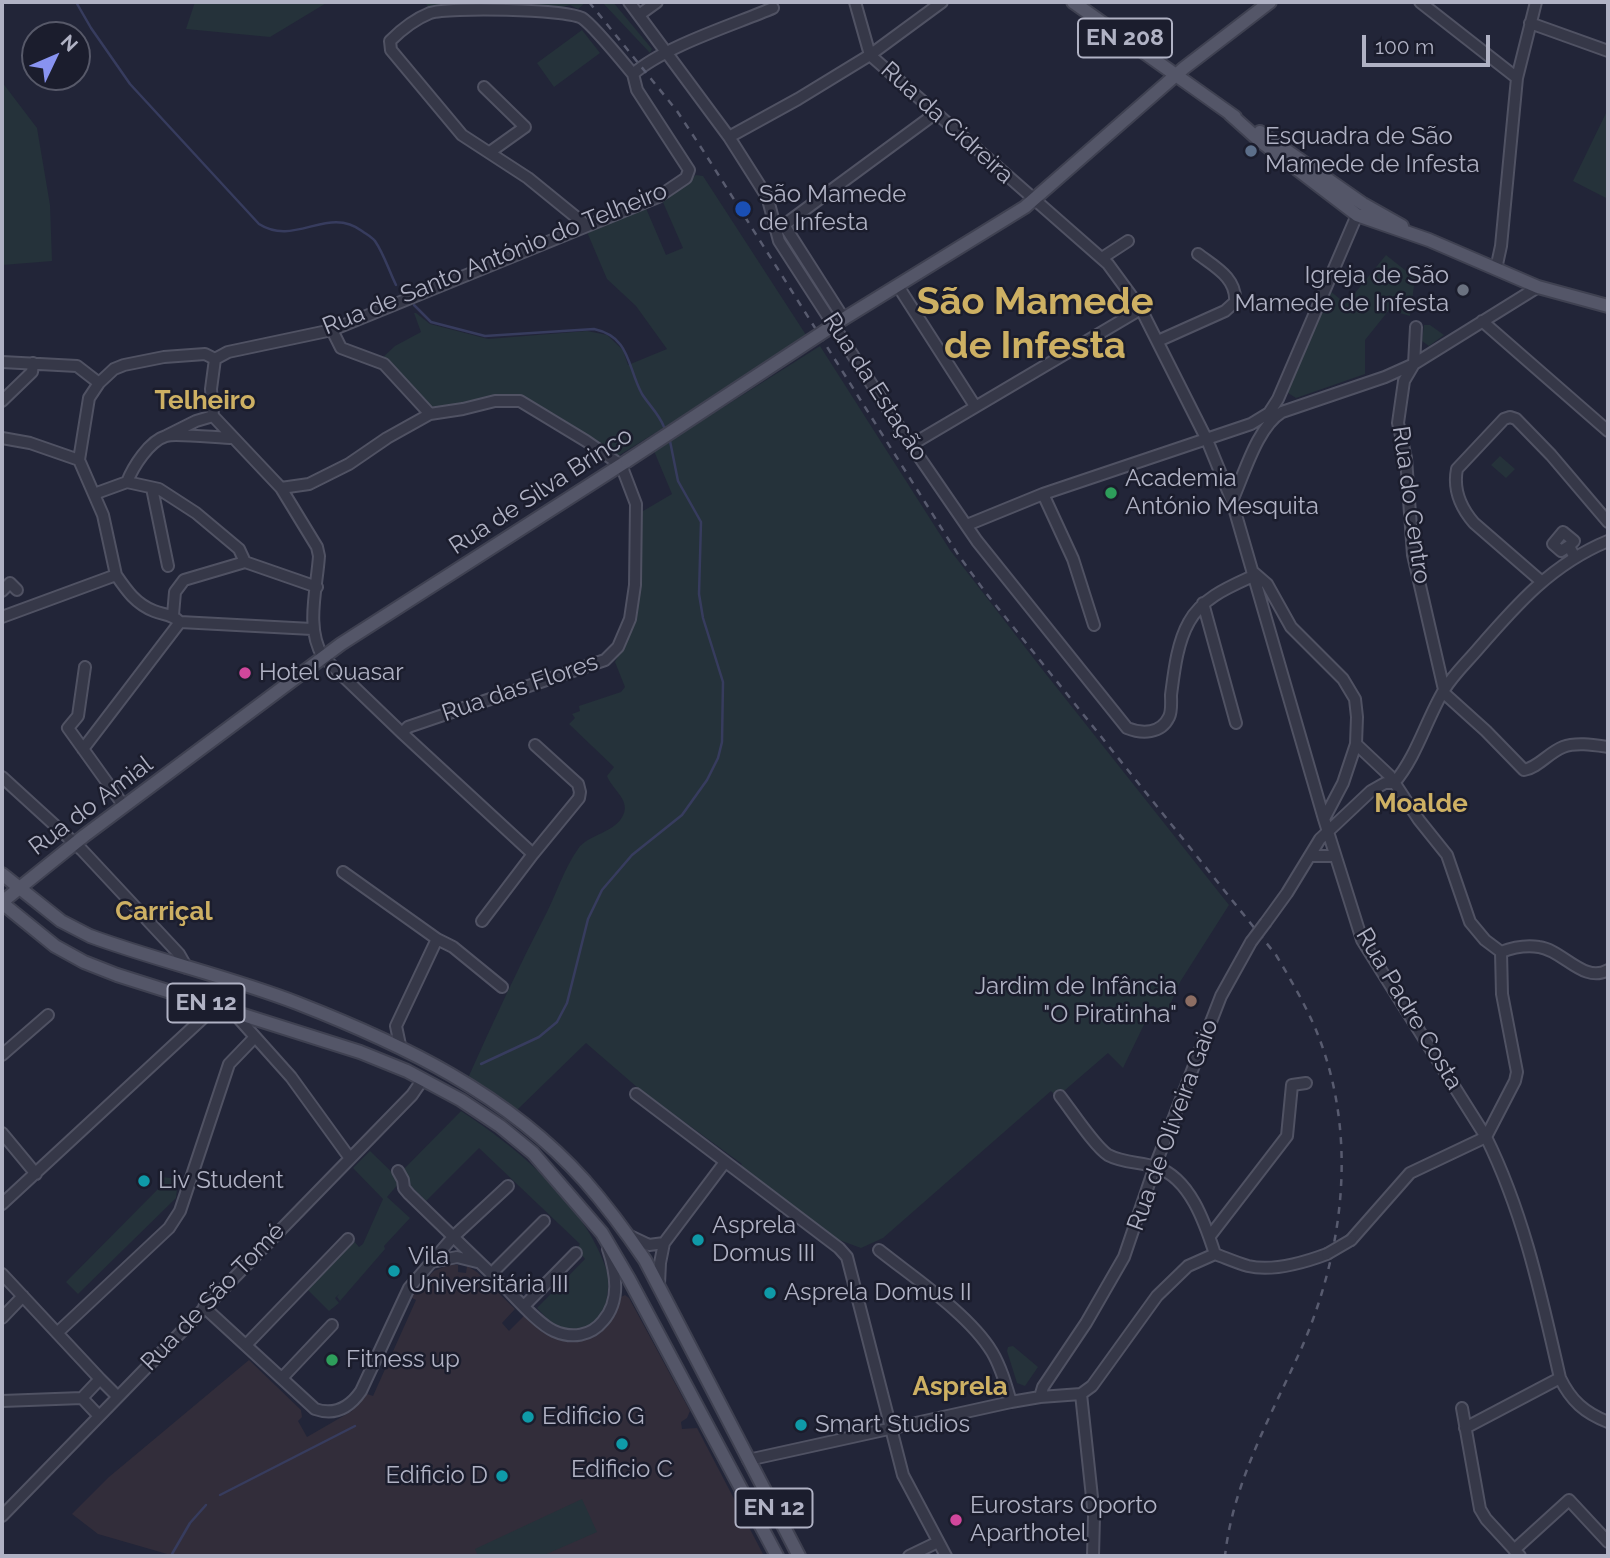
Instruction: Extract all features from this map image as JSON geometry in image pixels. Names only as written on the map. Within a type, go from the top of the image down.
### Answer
[{"type":"main road","name":"EN 208","points":[[1073,2],[1177,74],[1357,215],[1414,234],[1538,287],[1608,306]]},
{"type":"main road","name":"Rua de Silva Brinco","points":[[174,769],[323,656],[842,320],[1034,200],[1177,74],[1270,2]]},
{"type":"main road","name":"EN 208","points":[[1230,114],[1264,134],[1363,204],[1414,234]]},
{"type":"main road","name":"Rua do Amial","points":[[2,902],[74,843],[174,769]]},
{"type":"main road","name":"EN 12","points":[[2,874],[61,920],[90,936],[295,1003],[400,1045],[485,1095],[550,1147],[582,1178],[627,1234],[659,1284],[799,1556]]},
{"type":"main road","name":"EN 12","points":[[2,902],[55,946],[84,962],[360,1052],[424,1079],[500,1126],[533,1153],[603,1233],[777,1556]]},
{"type":"main road","points":[[419,1055],[424,1079]]},
{"type":"main road","name":"EN 12","points":[[424,1079],[439,1075],[476,1097],[485,1095]]},
{"type":"main road","points":[[724,1459],[739,1461],[747,1457]]},
{"type":"main road","points":[[737,1484],[736,1472],[747,1457]]},
{"type":"street","name":"Rua da Estação","points":[[629,2],[729,137],[842,320]]},
{"type":"street","points":[[639,15],[657,2]]},
{"type":"street","name":"Rua da Cidreira","points":[[855,2],[870,55],[1102,258],[1141,309],[1158,341]]},
{"type":"street","points":[[729,137],[870,55],[942,2]]},
{"type":"street","points":[[1420,2],[1517,78]]},
{"type":"street","points":[[1496,269],[1502,246],[1517,78],[1536,2]]},
{"type":"street","points":[[587,226],[527,178],[462,135],[391,50],[390,41],[404,27],[432,12],[474,10],[566,13],[583,19],[634,74],[648,62],[773,8]]},
{"type":"street","points":[[1530,23],[1608,51]]},
{"type":"street","name":"Rua de Santo António do Telheiro","points":[[210,356],[332,330],[658,197],[686,178],[689,170],[637,90],[634,74]]},
{"type":"street","points":[[484,87],[524,127],[490,152]]},
{"type":"street","points":[[784,225],[936,113]]},
{"type":"street","name":"Rua da Estação","points":[[766,197],[779,241],[911,445],[977,541],[1127,728],[1146,733],[1153,731],[1169,716],[1181,645],[1189,622],[1203,603]]},
{"type":"street","points":[[1232,501],[1357,215],[1363,211],[1390,218]]},
{"type":"street","name":"Rua da Estação","points":[[784,225],[785,248]]},
{"type":"street","points":[[1102,258],[1128,240]]},
{"type":"street","points":[[1158,341],[1225,311],[1235,302],[1234,286],[1229,278],[1198,254]]},
{"type":"street","points":[[1507,304],[1522,280]]},
{"type":"street","points":[[898,286],[975,406]]},
{"type":"street","points":[[967,525],[1043,494],[1385,377],[1414,364],[1538,287]]},
{"type":"street","points":[[911,445],[1141,309]]},
{"type":"street","points":[[1482,321],[1608,431]]},
{"type":"street","name":"Rua do Centro","points":[[1416,327],[1414,364],[1404,381],[1398,422],[1406,458],[1413,555],[1445,688]]},
{"type":"street","points":[[332,330],[341,348],[384,364],[430,414]]},
{"type":"street","name":"Rua Padre Costa","points":[[1158,341],[1207,440],[1232,501],[1335,856],[1363,940],[1486,1137],[1513,1198],[1531,1253],[1560,1378],[1566,1391],[1592,1416],[1608,1422]]},
{"type":"street","points":[[312,629],[177,618],[140,605],[130,596],[116,575],[103,515],[79,460],[89,398],[99,383],[114,369],[124,365],[210,356],[213,416],[281,488],[317,547],[319,556],[312,629],[318,649],[402,733],[533,854]]},
{"type":"street","points":[[2,362],[77,366],[99,383]]},
{"type":"street","points":[[2,401],[32,372],[33,363]]},
{"type":"street","points":[[1278,399],[1289,410]]},
{"type":"street","points":[[281,488],[309,484],[349,464],[430,414],[495,401],[520,401],[623,463]]},
{"type":"street","points":[[127,482],[148,449],[166,436],[213,416]]},
{"type":"street","points":[[1542,582],[1474,523],[1463,508],[1457,491],[1457,469],[1504,419],[1516,419],[1551,455],[1608,522]]},
{"type":"street","points":[[1251,424],[1258,428],[1261,435]]},
{"type":"street","points":[[166,436],[233,438]]},
{"type":"street","points":[[2,438],[30,443],[79,460]]},
{"type":"street","name":"Rua das Flores","points":[[402,733],[408,727],[605,660],[618,647],[630,619],[634,601],[637,530],[636,505],[623,463]]},
{"type":"street","points":[[94,494],[127,482],[159,489],[222,533],[239,549],[245,562]]},
{"type":"street","points":[[152,488],[169,566]]},
{"type":"street","points":[[1043,494],[1073,559],[1094,625]]},
{"type":"street","points":[[1394,783],[1415,750],[1445,688],[1513,607],[1575,558],[1608,541]]},
{"type":"street","points":[[1569,546],[1575,558]]},
{"type":"street","points":[[83,749],[177,618],[175,592],[184,580],[245,562],[317,587]]},
{"type":"street","points":[[1236,723],[1203,603],[1251,573],[1268,584],[1291,627],[1343,680],[1354,699],[1357,716],[1356,744],[1343,783],[1324,819]]},
{"type":"street","points":[[2,617],[116,575]]},
{"type":"street","points":[[2,591],[10,583],[17,590]]},
{"type":"street","points":[[85,667],[78,716],[68,728],[124,806]]},
{"type":"street","points":[[1445,688],[1446,694],[1524,770],[1533,768],[1564,746],[1608,747]]},
{"type":"street","points":[[1356,744],[1391,776],[1419,820],[1447,855],[1470,922],[1485,940],[1501,952]]},
{"type":"street","points":[[482,921],[579,798],[578,784],[535,745]]},
{"type":"street","points":[[2,777],[74,843],[179,954],[187,968]]},
{"type":"street","name":"Rua de Oliveira Gaio","points":[[1040,1397],[1042,1387],[1086,1323],[1124,1257],[1155,1166],[1221,996],[1251,942],[1328,831],[1371,791],[1385,783],[1394,783]]},
{"type":"street","points":[[1310,856],[1335,856]]},
{"type":"street","points":[[343,872],[436,939],[453,947],[502,987]]},
{"type":"street","points":[[378,1036],[396,1026],[436,939]]},
{"type":"street","points":[[1501,952],[1517,946],[1540,947],[1587,972],[1597,974],[1608,970]]},
{"type":"street","points":[[747,1457],[892,1430],[1012,1402],[1081,1394],[1092,1386],[1157,1296],[1188,1266],[1215,1254],[1250,1267],[1298,1265],[1327,1254],[1351,1240],[1410,1173],[1486,1137],[1517,1072],[1502,994],[1501,952]]},
{"type":"street","points":[[2,1204],[216,1006]]},
{"type":"street","points":[[232,1012],[291,1077],[349,1157]]},
{"type":"street","points":[[2,1055],[48,1015]]},
{"type":"street","points":[[396,1026],[400,1045]]},
{"type":"street","points":[[57,1333],[169,1228],[180,1211],[229,1064],[255,1037]]},
{"type":"street","name":"Rua de São Tomé","points":[[2,1516],[424,1079]]},
{"type":"street","points":[[1210,1236],[1287,1136],[1292,1085],[1306,1083]]},
{"type":"street","points":[[636,1094],[846,1256],[903,1475],[946,1556]]},
{"type":"street","points":[[1060,1096],[1105,1153],[1118,1160],[1163,1169],[1188,1194],[1196,1204],[1215,1254]]},
{"type":"street","points":[[2,1133],[36,1174]]},
{"type":"street","points":[[659,1284],[664,1243],[725,1162]]},
{"type":"street","points":[[398,1171],[404,1188],[453,1237],[462,1253],[480,1263],[551,1330],[562,1334],[577,1336],[600,1325],[613,1304],[616,1288],[612,1261],[603,1233]]},
{"type":"street","points":[[204,1307],[307,1402],[323,1412],[345,1408],[361,1391],[405,1294],[453,1237],[508,1186]]},
{"type":"street","points":[[491,1273],[544,1221]]},
{"type":"street","points":[[627,1234],[649,1245],[664,1243]]},
{"type":"street","points":[[247,1344],[348,1239]]},
{"type":"street","points":[[879,1250],[953,1310],[982,1338],[1002,1372],[1012,1402]]},
{"type":"street","points":[[432,1262],[462,1253]]},
{"type":"street","points":[[524,1306],[576,1253]]},
{"type":"street","points":[[2,1273],[117,1396]]},
{"type":"street","points":[[2,1318],[23,1296]]},
{"type":"street","points":[[282,1378],[332,1325]]},
{"type":"street","points":[[1465,1428],[1560,1378]]},
{"type":"street","points":[[2,1401],[82,1398],[100,1379]]},
{"type":"street","points":[[1081,1394],[1094,1516],[1093,1556]]},
{"type":"street","points":[[82,1398],[99,1415]]},
{"type":"street","points":[[1462,1408],[1480,1509],[1517,1553],[1569,1500],[1608,1542]]},
{"type":"street","points":[[909,1556],[938,1542]]},
{"type":"shaded area","points":[[195,2],[328,2],[270,37],[186,29]]},
{"type":"shaded area","points":[[424,2],[585,3],[578,9],[570,5],[556,9],[431,9]]},
{"type":"shaded area","points":[[602,2],[613,2],[652,49],[650,53]]},
{"type":"shaded area","points":[[582,30],[600,53],[554,87],[537,63]]},
{"type":"shaded area","points":[[2,82],[37,128],[50,205],[52,261],[2,265]]},
{"type":"shaded area","points":[[1608,109],[1608,199],[1573,181]]},
{"type":"shaded area","points":[[696,175],[703,176],[808,338],[618,456],[558,416],[520,397],[431,411],[381,359],[395,346],[421,332],[414,313],[430,324],[488,339],[587,331],[607,335],[623,350],[628,365],[667,349],[636,306],[607,279],[587,232],[645,206],[666,255],[683,248],[662,200]]},
{"type":"shaded area","points":[[1386,255],[1415,278],[1410,316],[1389,310],[1365,340],[1365,374],[1296,398],[1285,391],[1329,290],[1346,304]]},
{"type":"shaded area","points":[[1424,325],[1430,325],[1444,335],[1429,346],[1422,341]]},
{"type":"shaded area","points":[[820,346],[950,550],[1229,905],[1180,982],[1167,1012],[1153,1006],[1123,1068],[1108,1053],[1057,1097],[1051,1091],[883,1238],[861,1248],[831,1237],[739,1167],[742,1164],[638,1088],[586,1043],[517,1110],[468,1078],[573,856],[588,840],[615,825],[624,813],[624,803],[607,776],[614,767],[569,724],[575,718],[572,714],[580,711],[579,706],[621,692],[625,687],[615,662],[636,620],[638,514],[672,494],[654,451]]},
{"type":"shaded area","points":[[1500,456],[1515,469],[1506,478],[1491,465]]},
{"type":"shaded area","points":[[461,1111],[526,1160],[566,1201],[583,1223],[597,1247],[608,1277],[605,1306],[602,1314],[591,1326],[566,1329],[554,1324],[537,1308],[585,1259],[577,1249],[580,1244],[479,1148],[426,1201],[407,1182],[403,1170]]},
{"type":"shaded area","points":[[370,1151],[399,1179],[400,1182],[387,1197],[410,1218],[340,1301],[337,1297],[339,1294],[335,1298],[339,1303],[329,1311],[306,1288],[353,1240],[359,1247],[363,1244],[383,1199],[353,1168]]},
{"type":"shaded area","points":[[162,1177],[178,1179],[176,1198],[78,1294],[66,1282],[161,1186]]},
{"type":"shaded area","points":[[451,1264],[458,1265],[458,1272],[466,1273],[467,1266],[477,1272],[515,1309],[502,1323],[509,1331],[527,1313],[568,1340],[588,1338],[601,1332],[611,1320],[619,1298],[625,1295],[629,1298],[690,1411],[687,1418],[681,1422],[682,1429],[697,1428],[764,1556],[174,1556],[98,1534],[72,1514],[109,1477],[249,1360],[301,1410],[302,1417],[298,1421],[307,1437],[352,1411],[367,1394],[373,1396],[416,1300],[410,1297],[434,1271]]},
{"type":"shaded area","points":[[1013,1346],[1038,1367],[1025,1386],[1017,1383],[1007,1351],[1008,1347]]},
{"type":"shaded area","points":[[582,1499],[597,1532],[542,1556],[478,1556],[475,1549]]},
{"type":"waterway","points":[[76,2],[130,84],[259,224],[272,230],[286,231],[324,223],[349,224],[375,241],[396,285]]},
{"type":"waterway","points":[[414,305],[431,322],[485,336],[594,329],[606,333],[615,339],[626,354],[642,394],[664,427]]},
{"type":"waterway","points":[[481,1064],[539,1037],[557,1022],[567,1003],[588,919],[602,890],[632,855],[682,815],[707,780],[718,758],[722,742],[723,682],[703,618],[699,594],[701,522],[678,481],[670,441]]},
{"type":"waterway","points":[[220,1495],[355,1426]]},
{"type":"waterway","points":[[172,1554],[190,1523],[206,1505]]},
{"type":"railway","points":[[589,2],[677,111],[959,556],[1276,955],[1316,1030],[1338,1108],[1341,1189],[1336,1230],[1317,1309],[1245,1475],[1229,1529],[1225,1556]]},
{"type":"place","name":"Esquadra de São Mamede de Infesta","points":[[1251,151]]},
{"type":"place","name":"São Mamede de Infesta","points":[[743,209]]},
{"type":"place","name":"Igreja de São Mamede de Infesta","points":[[1463,290]]},
{"type":"place","name":"Academia António Mesquita","points":[[1111,493]]},
{"type":"place","name":"Hotel Quasar","points":[[245,673]]},
{"type":"place","name":"Jardim de Infância \"O Piratinha\"","points":[[1191,1001]]},
{"type":"place","name":"Liv Student","points":[[144,1181]]},
{"type":"place","name":"Asprela Domus III","points":[[698,1240]]},
{"type":"place","name":"Vila Universitária III","points":[[394,1271]]},
{"type":"place","name":"Asprela Domus II","points":[[770,1293]]},
{"type":"place","name":"Fitness up","points":[[332,1360]]},
{"type":"place","name":"Edificio G","points":[[528,1417]]},
{"type":"place","name":"Smart Studios","points":[[801,1425]]},
{"type":"place","name":"Edificio C","points":[[622,1444]]},
{"type":"place","name":"Edificio D","points":[[502,1476]]},
{"type":"place","name":"Eurostars Oporto Aparthotel","points":[[956,1520]]},
{"type":"district","name":"São Mamede de Infesta","points":[[1035,325]]},
{"type":"district","name":"Telheiro","points":[[205,401]]},
{"type":"district","name":"Moalde","points":[[1421,804]]},
{"type":"district","name":"Carriçal","points":[[164,912]]},
{"type":"district","name":"Asprela","points":[[960,1387]]}]
